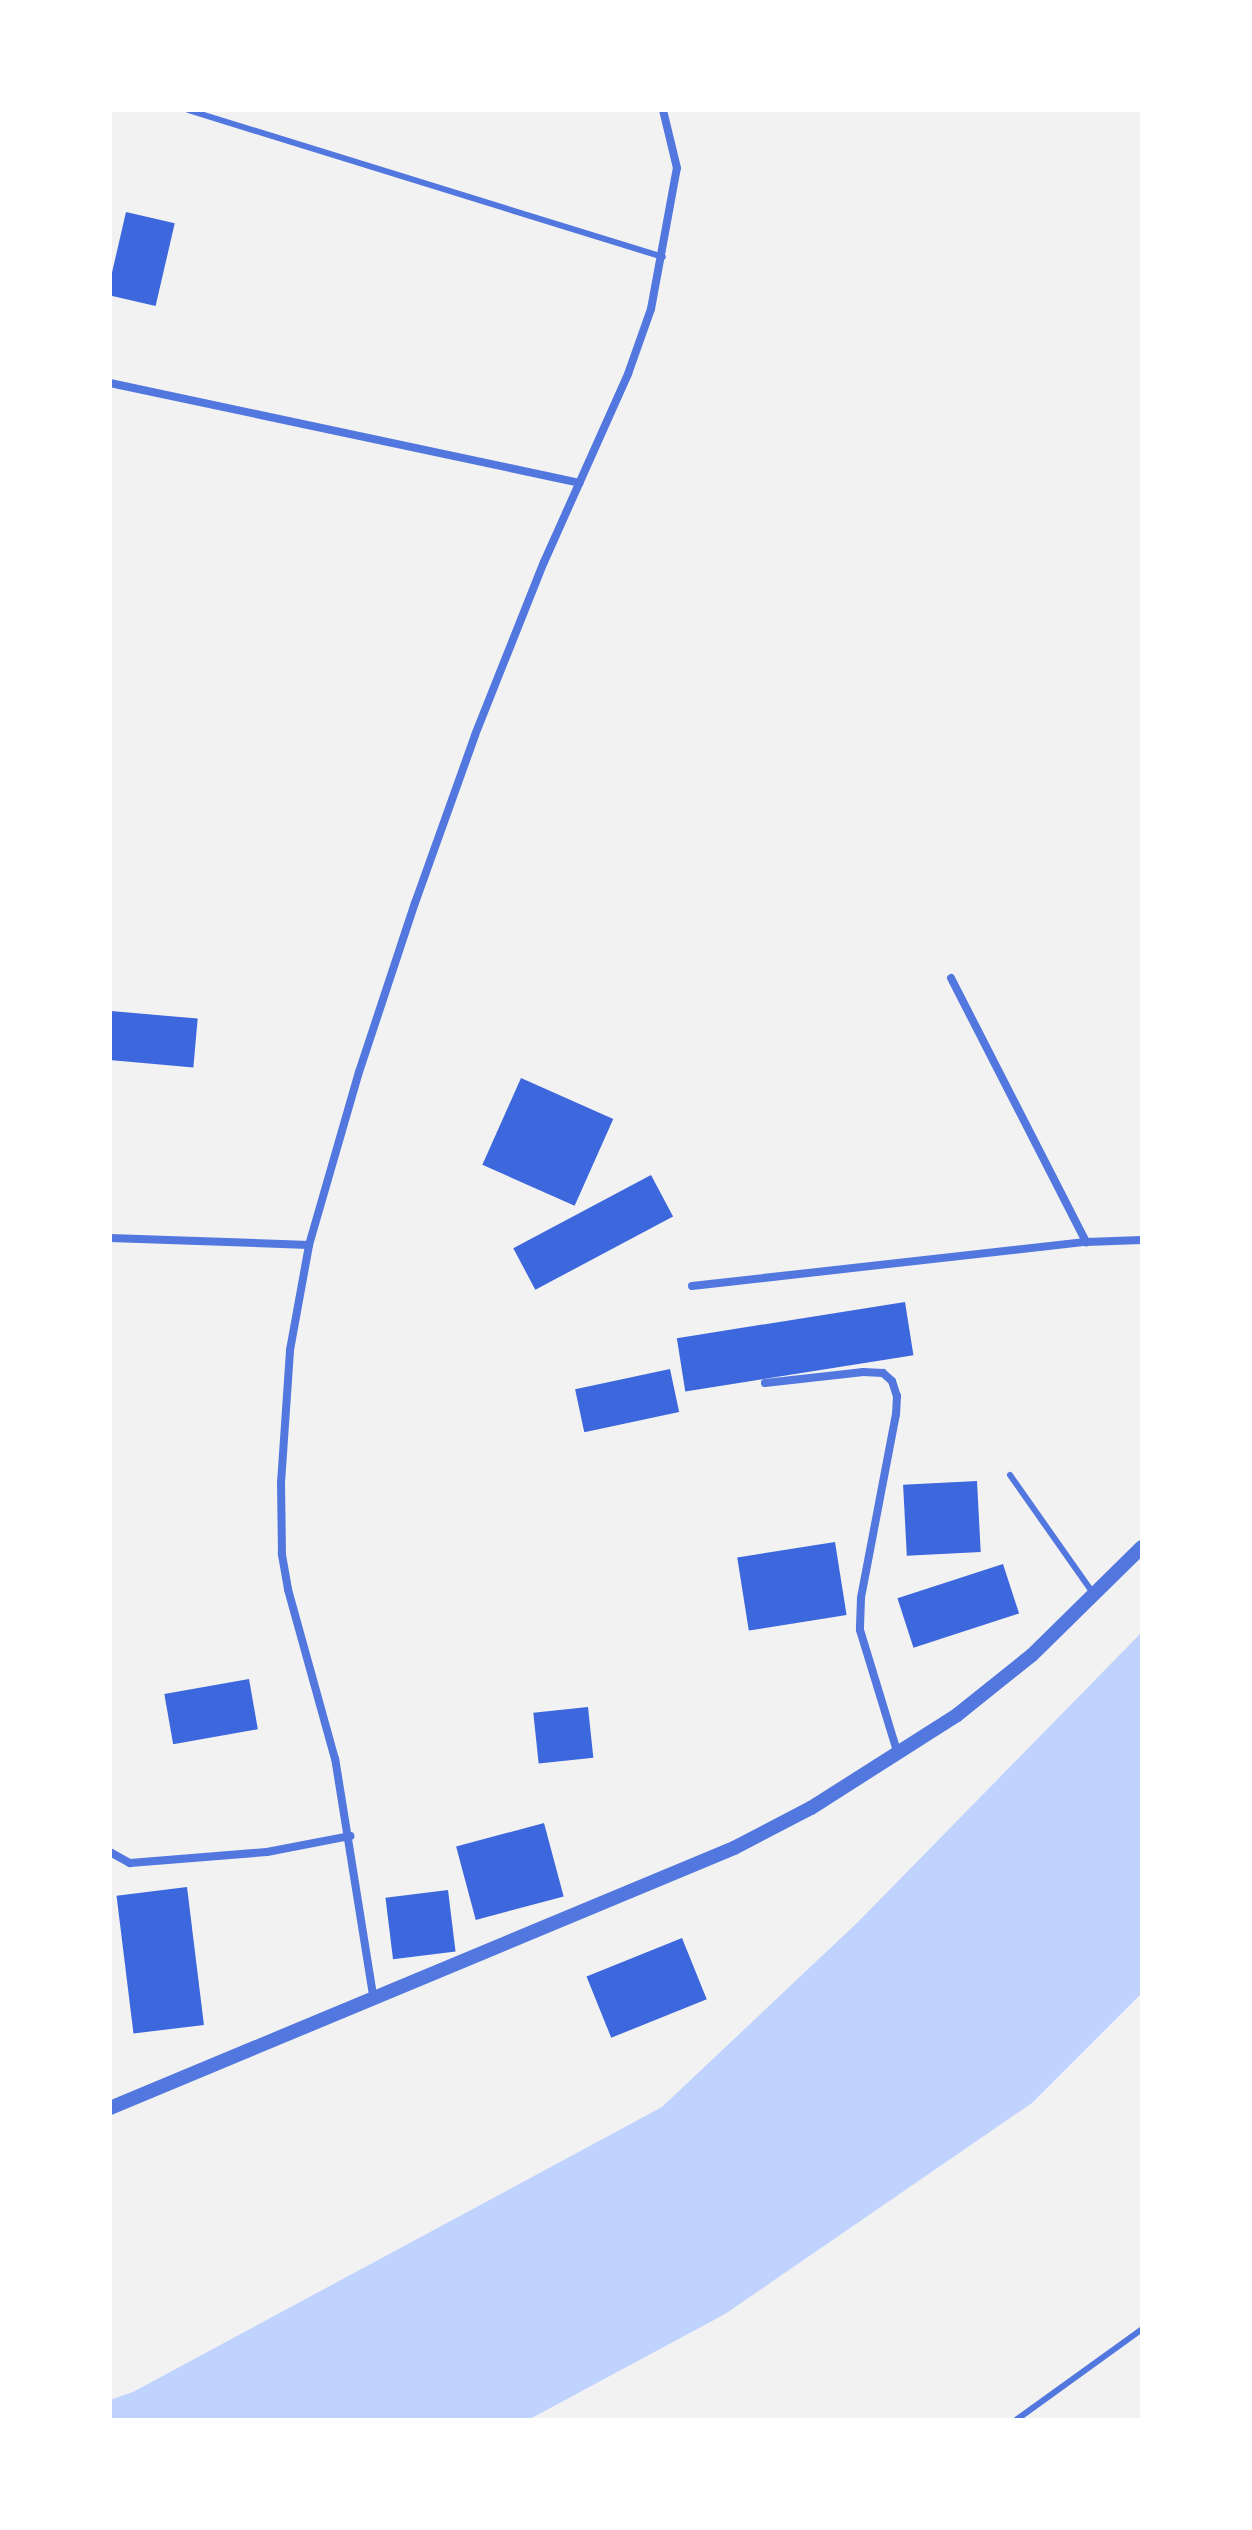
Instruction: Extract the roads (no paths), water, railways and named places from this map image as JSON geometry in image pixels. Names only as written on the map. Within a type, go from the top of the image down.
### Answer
[{"type":"street","points":[[373,1995],[350,1836],[335,1759],[288,1589],[282,1554],[281,1483],[290,1350],[309,1245],[359,1072],[415,903],[475,735],[579,483],[628,374],[651,309],[677,168],[663,110]]},
{"type":"street","points":[[110,383],[579,483]]},
{"type":"street","points":[[951,978],[1086,1242]]},
{"type":"street","points":[[110,1238],[309,1245]]},
{"type":"street","points":[[692,1286],[1086,1242],[1142,1240]]},
{"type":"street","points":[[765,1383],[863,1372],[883,1373],[892,1381],[897,1396],[896,1414],[861,1598],[860,1630],[898,1755]]},
{"type":"street","points":[[110,2108],[373,1995],[734,1848],[811,1808],[957,1715],[1032,1655],[1142,1547]]},
{"type":"street","points":[[110,1852],[130,1863],[267,1852],[350,1836]]},
{"type":"lane","points":[[188,110],[663,257]]},
{"type":"lane","points":[[1010,1475],[1095,1596]]},
{"type":"lane","points":[[1016,2420],[1142,2329]]},
{"type":"water","points":[[1142,1632],[1142,1993],[1032,2103],[725,2314],[528,2420],[110,2420],[110,2400],[133,2392],[662,2107],[858,1922]]}]
